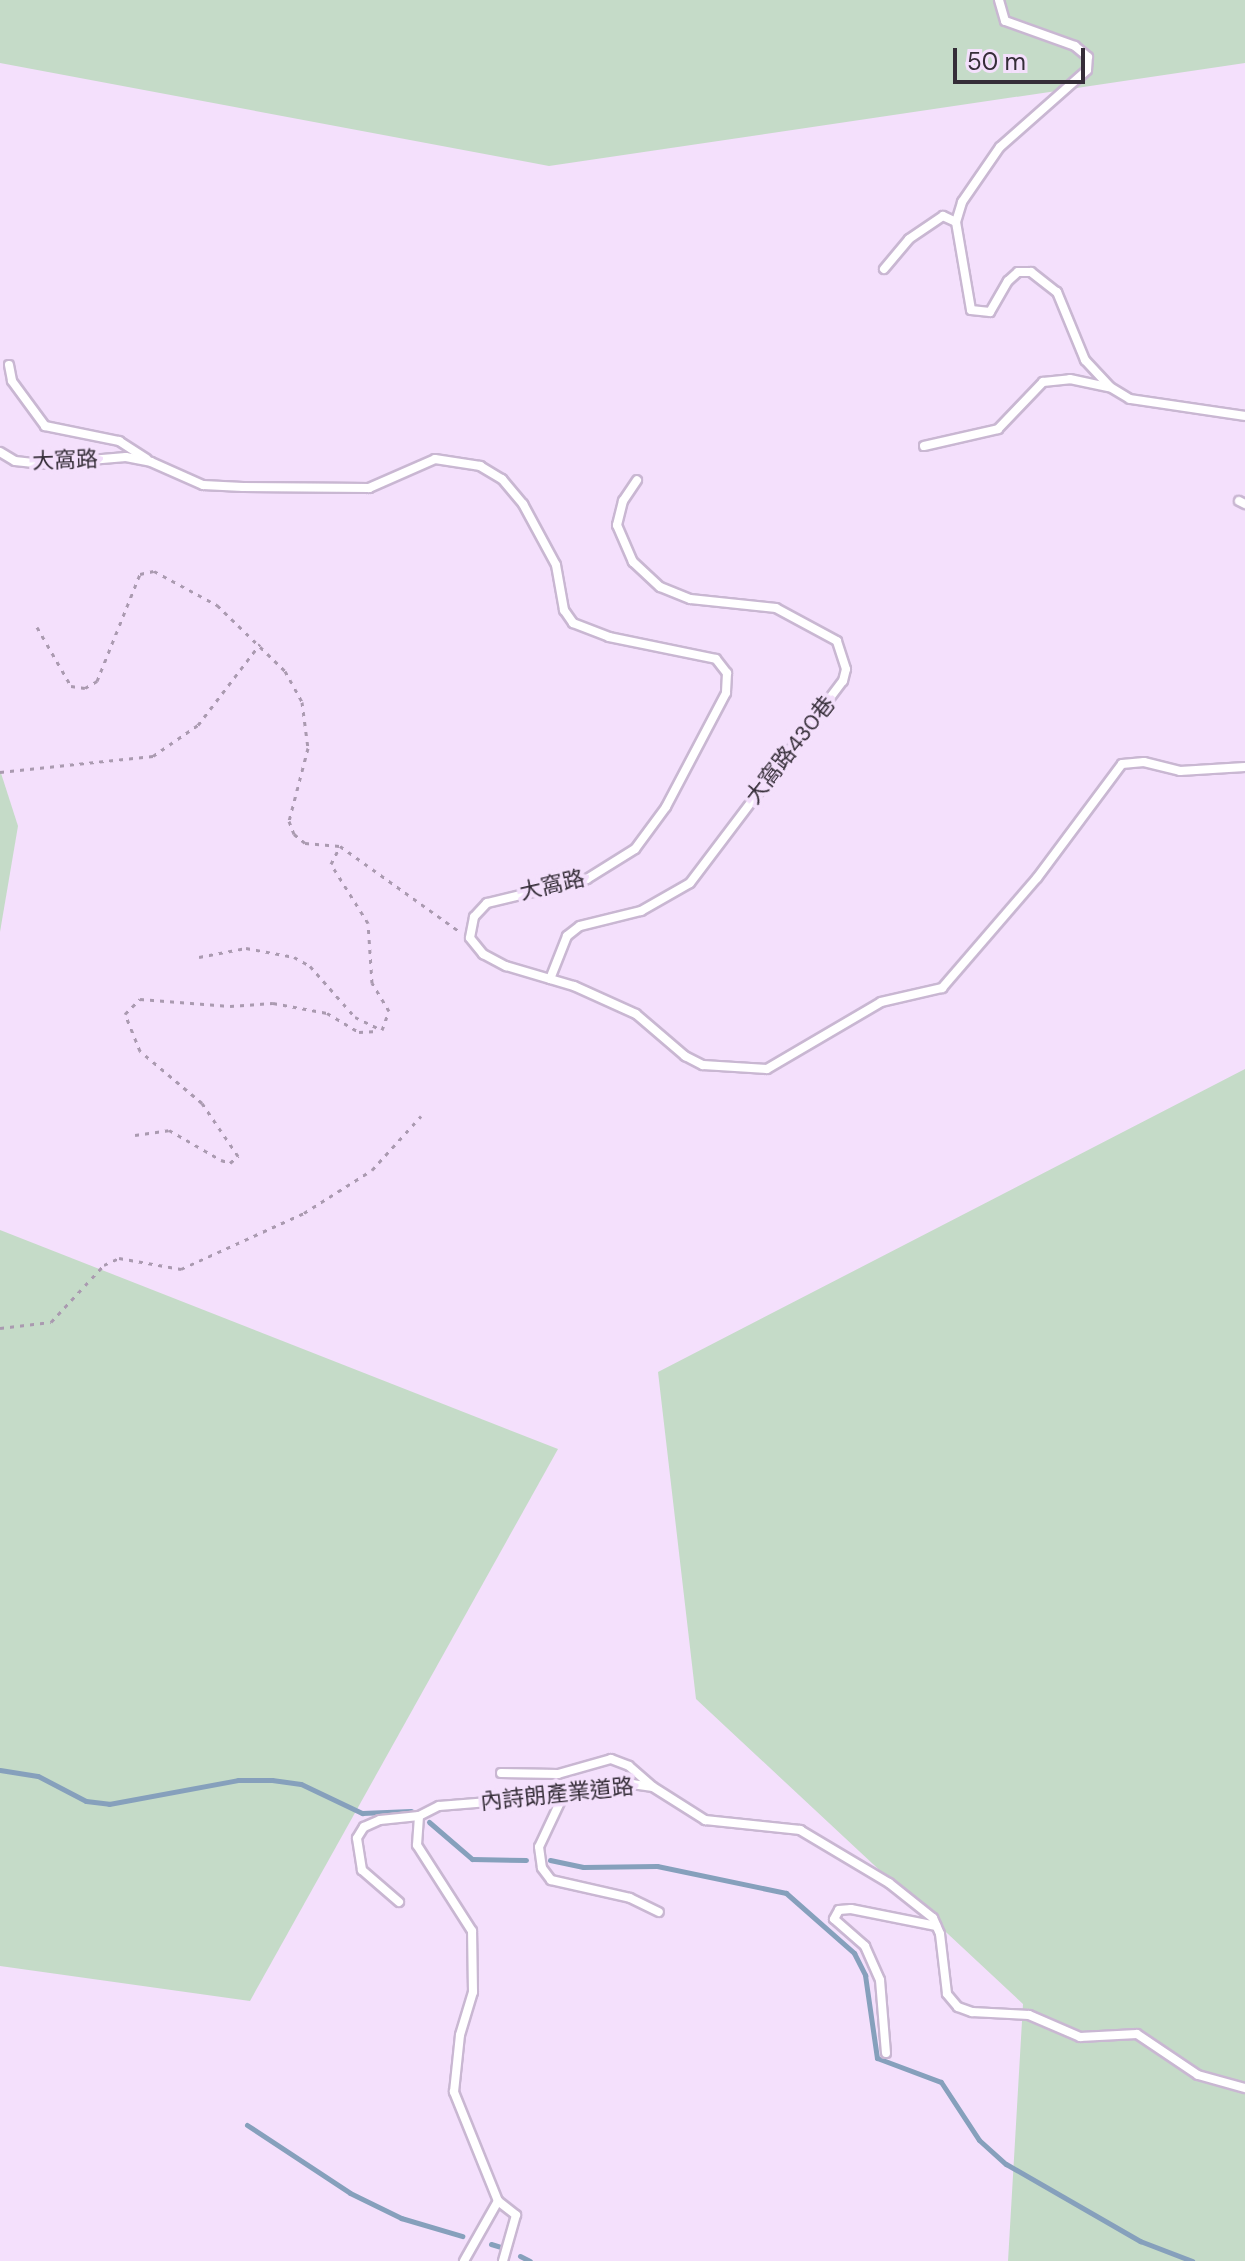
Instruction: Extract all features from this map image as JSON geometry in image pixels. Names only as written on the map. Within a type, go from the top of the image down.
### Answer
[{"type":"lane","points":[[999,0],[1005,21],[1075,46],[1088,57],[1087,70],[1000,147],[962,202],[956,222],[971,310],[990,312],[1018,272],[1048,281],[1085,360],[1110,387],[1130,399],[1245,416]]},
{"type":"lane","points":[[884,269],[931,221],[943,216],[956,222]]},
{"type":"lane","points":[[9,365],[12,381],[45,426],[119,441],[151,462]]},
{"type":"lane","points":[[924,446],[998,429],[1043,382],[1070,379],[1110,387]]},
{"type":"lane","name":"大窩路","points":[[0,452],[15,461],[43,464],[126,457],[151,462],[203,485],[243,487],[369,488],[435,459],[480,466],[502,479],[530,515],[556,565],[564,610],[573,623],[609,637],[694,651],[716,659],[727,673],[726,693],[666,807],[635,849],[587,879],[487,903],[474,917],[470,938]]},
{"type":"lane","name":"大窩路430巷","points":[[550,979],[567,936],[580,926],[641,911],[690,883],[843,681],[846,669],[837,641],[776,608],[690,599],[660,587],[633,562],[617,525],[623,501],[637,480]]},
{"type":"lane","points":[[470,938],[483,954],[506,966],[550,979],[636,1014],[703,1065],[767,1069],[881,1002],[942,988],[974,945],[1016,904],[1122,764],[1144,762],[1180,771],[1245,767]]},
{"type":"lane","points":[[501,1773],[558,1774],[611,1759],[629,1766],[653,1787]]},
{"type":"lane","name":"內詩朗產業道路","points":[[399,1902],[362,1870],[357,1838],[364,1827],[380,1820],[417,1820],[439,1806],[563,1796],[619,1784],[653,1787],[705,1820],[800,1830],[889,1883],[936,1926]]},
{"type":"lane","points":[[563,1796],[540,1835],[542,1868],[551,1880],[630,1898],[659,1912]]},
{"type":"lane","points":[[417,1820],[417,1845],[472,1931],[473,1992],[460,2035],[454,2092],[498,2201],[516,2215],[503,2261]]},
{"type":"lane","points":[[886,2053],[880,1980],[865,1946],[834,1919],[839,1910],[851,1909],[936,1926],[947,1994],[958,2007],[972,2012],[1029,2015],[1080,2037],[1137,2034],[1198,2075],[1245,2088]]},
{"type":"lane","points":[[464,2261],[498,2201]]},
{"type":"path","points":[[37,627],[71,686],[85,688],[97,681],[132,585],[140,574],[154,571],[217,605],[285,671],[308,728],[289,821],[294,834],[305,843],[340,846],[470,938]]},
{"type":"path","points":[[0,772],[153,756],[198,725],[260,644]]},
{"type":"path","points":[[340,846],[331,864],[368,923],[372,983],[389,1011],[382,1030]]},
{"type":"path","points":[[199,957],[246,948],[294,957],[310,966],[348,1011],[382,1030]]},
{"type":"path","points":[[135,1135],[169,1130],[221,1160],[230,1163],[238,1156],[202,1103],[140,1051],[125,1014],[140,999],[230,1006],[273,1003],[327,1013],[359,1032],[382,1030]]},
{"type":"path","points":[[0,1328],[51,1322],[104,1265],[119,1258],[181,1269],[212,1259],[304,1213],[372,1170],[421,1116]]},
{"type":"green space","points":[[0,0],[1245,0],[1245,63],[549,166],[0,63]]},
{"type":"green space","points":[[0,770],[18,826],[0,932]]},
{"type":"green space","points":[[1245,1069],[1245,2261],[1008,2261],[1023,2004],[696,1699],[658,1372]]},
{"type":"green space","points":[[0,1230],[558,1449],[250,2001],[0,1966]]},
{"type":"waterway","points":[[0,1770],[38,1776],[86,1801],[109,1804],[238,1780],[272,1780],[301,1784],[362,1813],[411,1811]]},
{"type":"waterway","points":[[429,1822],[472,1859],[526,1860]]},
{"type":"waterway","points":[[550,1860],[583,1867],[657,1866],[786,1893],[854,1953],[865,1975],[877,2058],[941,2082],[979,2140],[1006,2164],[1140,2241],[1192,2261]]},
{"type":"waterway","points":[[247,2125],[350,2193],[401,2218],[462,2236]]},
{"type":"waterway","points":[[491,2244],[504,2248]]},
{"type":"waterway","points":[[520,2256],[530,2261]]}]
